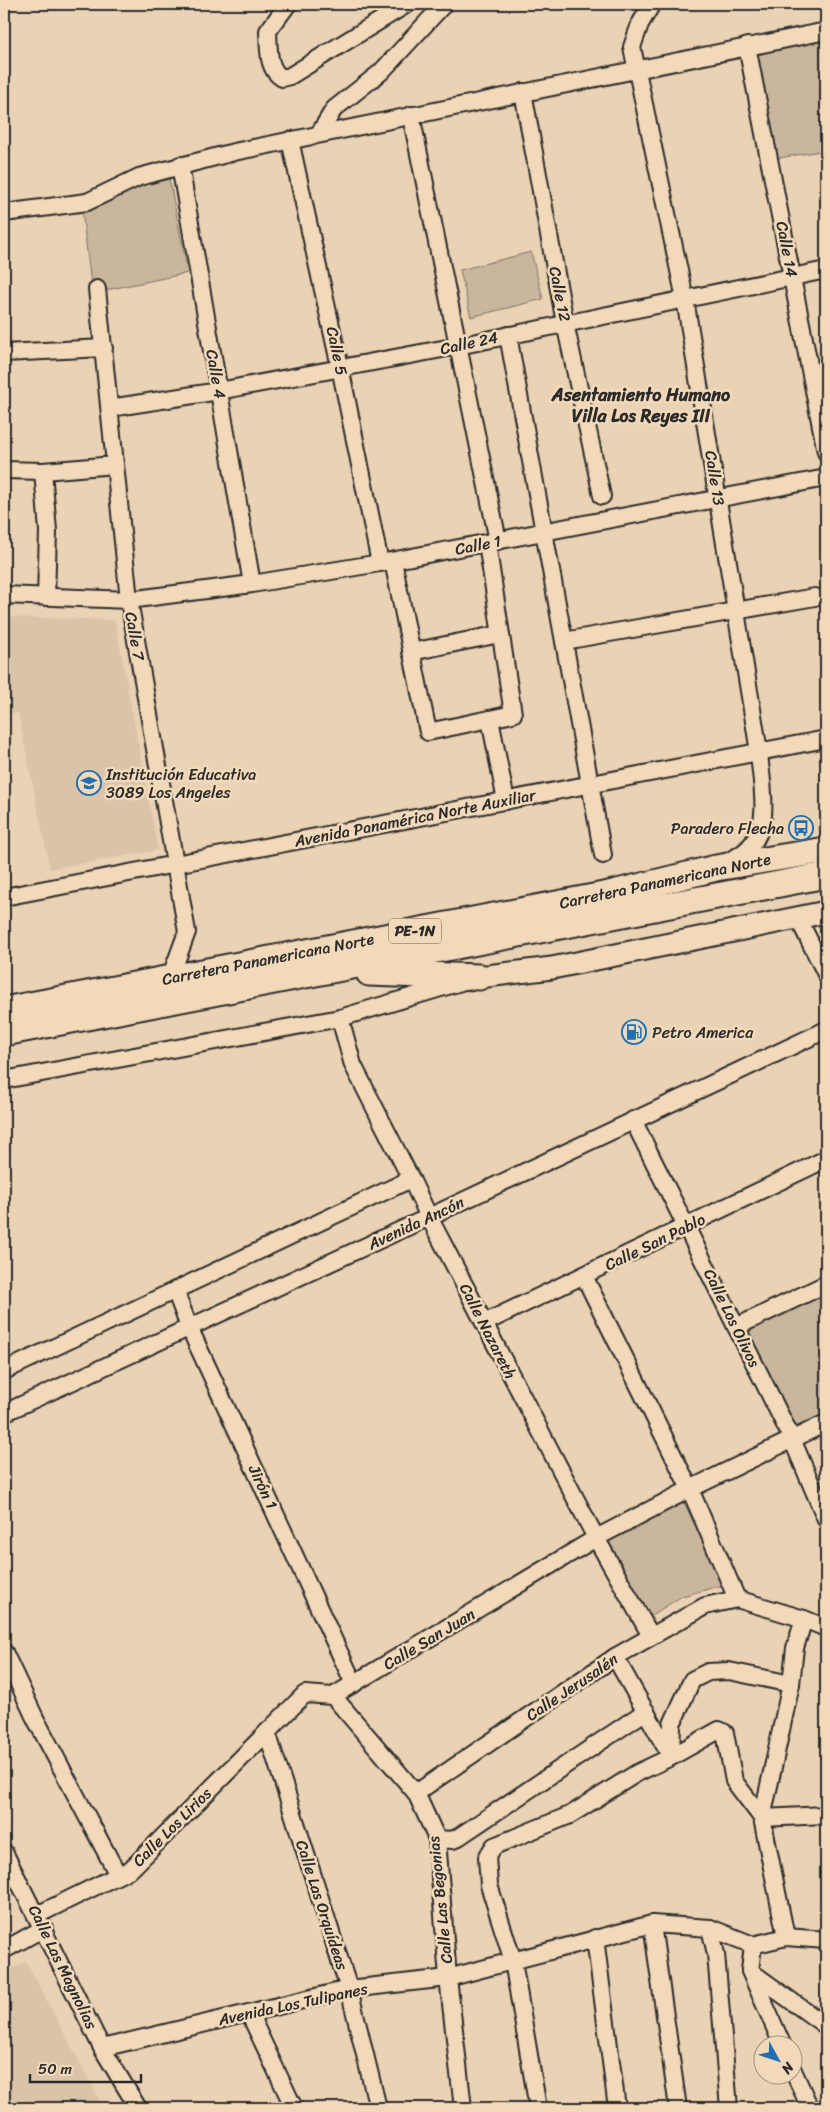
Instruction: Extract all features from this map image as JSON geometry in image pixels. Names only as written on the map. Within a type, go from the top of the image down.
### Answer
[{"type":"highway","name":"Carretera Panamericana Norte","points":[[4,1010],[609,894],[716,868],[826,850]]},
{"type":"highway","name":"Carretera Panamericana Norte","points":[[4,1033],[826,875]]},
{"type":"highway","points":[[327,971],[479,977]]},
{"type":"main road","points":[[479,977],[552,968],[826,912]]},
{"type":"street","points":[[288,4],[268,31],[271,66],[276,75],[282,78],[290,76],[407,4]]},
{"type":"street","points":[[319,134],[334,108],[381,72],[444,4]]},
{"type":"street","name":"Calle 13","points":[[652,4],[640,24],[632,47],[685,299],[759,752],[763,814],[759,836],[744,852],[716,868]]},
{"type":"street","points":[[4,213],[86,202],[138,177],[180,165],[290,140],[826,30]]},
{"type":"street","name":"Calle 14","points":[[747,46],[826,452]]},
{"type":"street","name":"Calle 12","points":[[523,92],[565,323],[602,496]]},
{"type":"street","points":[[411,115],[458,346],[492,542],[500,634],[512,714],[490,719],[506,801]]},
{"type":"street","name":"Calle 5","points":[[290,140],[340,367],[386,562],[412,652],[428,732],[490,719]]},
{"type":"street","name":"Calle 4","points":[[180,165],[252,584]]},
{"type":"street","name":"Calle 24","points":[[110,408],[219,391],[458,346],[792,275],[826,270]]},
{"type":"street","name":"Calle 7","points":[[96,289],[104,348],[129,600],[187,932],[170,978]]},
{"type":"street","points":[[508,335],[603,856]]},
{"type":"street","points":[[4,353],[104,348]]},
{"type":"street","points":[[4,470],[43,471],[115,465]]},
{"type":"street","points":[[43,471],[48,531],[46,597]]},
{"type":"street","name":"Calle 1","points":[[4,595],[129,600],[252,584],[386,562],[826,478]]},
{"type":"street","points":[[564,641],[815,597]]},
{"type":"street","points":[[412,652],[500,634]]},
{"type":"street","name":"Avenida Panamérica Norte Auxiliar","points":[[4,897],[826,739]]},
{"type":"street","points":[[798,918],[826,974]]},
{"type":"street","points":[[4,1080],[340,1018],[479,977]]},
{"type":"street","name":"Calle Nazareth","points":[[340,1018],[353,1065],[429,1217],[596,1538],[651,1636]]},
{"type":"street","name":"Avenida Ancón","points":[[4,1413],[429,1217],[826,1030]]},
{"type":"street","name":"Calle Los Olivos","points":[[633,1120],[792,1439],[826,1519]]},
{"type":"street","name":"Calle San Pablo","points":[[484,1323],[826,1159]]},
{"type":"street","points":[[4,1371],[411,1179]]},
{"type":"street","points":[[584,1276],[690,1489],[737,1599],[804,1619],[826,1628]]},
{"type":"street","points":[[736,1327],[826,1284]]},
{"type":"street","name":"Jirón 1","points":[[174,1290],[189,1327],[354,1684]]},
{"type":"street","name":"Calle San Juan","points":[[333,1696],[596,1538],[690,1489],[826,1423]]},
{"type":"street","name":"Calle Jerusalén","points":[[416,1793],[615,1657],[705,1606],[737,1599]]},
{"type":"street","points":[[786,1937],[762,1818],[791,1684],[795,1648],[804,1619]]},
{"type":"street","points":[[4,1652],[35,1718],[118,1875]]},
{"type":"street","points":[[615,1657],[671,1757]]},
{"type":"street","points":[[671,1757],[672,1724],[692,1680],[708,1672],[729,1671],[791,1684]]},
{"type":"street","points":[[266,1732],[305,1694],[333,1696]]},
{"type":"street","name":"Calle Las Begonias","points":[[333,1696],[416,1793],[437,1839],[448,1978],[463,2108]]},
{"type":"street","points":[[437,1839],[453,1840],[460,1836],[646,1711]]},
{"type":"street","points":[[538,2108],[513,1961],[489,1885],[488,1858],[494,1846],[570,1815],[637,1774],[719,1730],[725,1732],[734,1781],[762,1818]]},
{"type":"street","name":"Calle Los Lirios","points":[[4,1950],[40,1922],[131,1869],[266,1732]]},
{"type":"street","name":"Calle Las Orquídeas","points":[[266,1732],[349,1989],[378,2108]]},
{"type":"street","points":[[762,1818],[826,1815]]},
{"type":"street","name":"Calle Las Magnolias","points":[[4,1852],[102,2048],[138,2108]]},
{"type":"street","points":[[652,1924],[678,2108]]},
{"type":"street","name":"Avenida Los Tulipanes","points":[[102,2048],[349,1989],[448,1978],[652,1924],[710,1928],[753,1945]]},
{"type":"street","points":[[710,1928],[716,1954],[729,2108]]},
{"type":"street","points":[[778,2034],[750,1971],[753,1945],[786,1937],[826,1940]]},
{"type":"street","points":[[595,1938],[617,2108]]},
{"type":"street","points":[[750,1971],[826,2026]]},
{"type":"street","points":[[249,2013],[294,2108]]},
{"type":"street","points":[[799,2084],[810,2108]]},
{"type":"shaded area","points":[[826,40],[826,150],[773,159],[753,53]]},
{"type":"shaded area","points":[[168,173],[188,273],[92,293],[82,210]]},
{"type":"shaded area","points":[[531,252],[543,299],[471,317],[460,270]]},
{"type":"shaded area","name":"Institución Educativa 3089 Los Angeles","points":[[4,617],[115,620],[158,850],[50,869],[18,713],[4,715]]},
{"type":"shaded area","points":[[826,1291],[826,1414],[797,1427],[790,1425],[744,1330]]},
{"type":"shaded area","points":[[684,1502],[723,1585],[682,1596],[646,1619],[607,1542]]},
{"type":"shaded area","points":[[26,1961],[104,2108],[4,2108],[4,1973]]},
{"type":"place","name":"Institución Educativa 3089 Los Angeles","points":[[89,783]]},
{"type":"place","name":"Paradero Flecha","points":[[801,828]]},
{"type":"place","name":"Petro America","points":[[634,1032]]},
{"type":"district","name":"Asentamiento Humano Villa Los Reyes III","points":[[641,405]]}]
